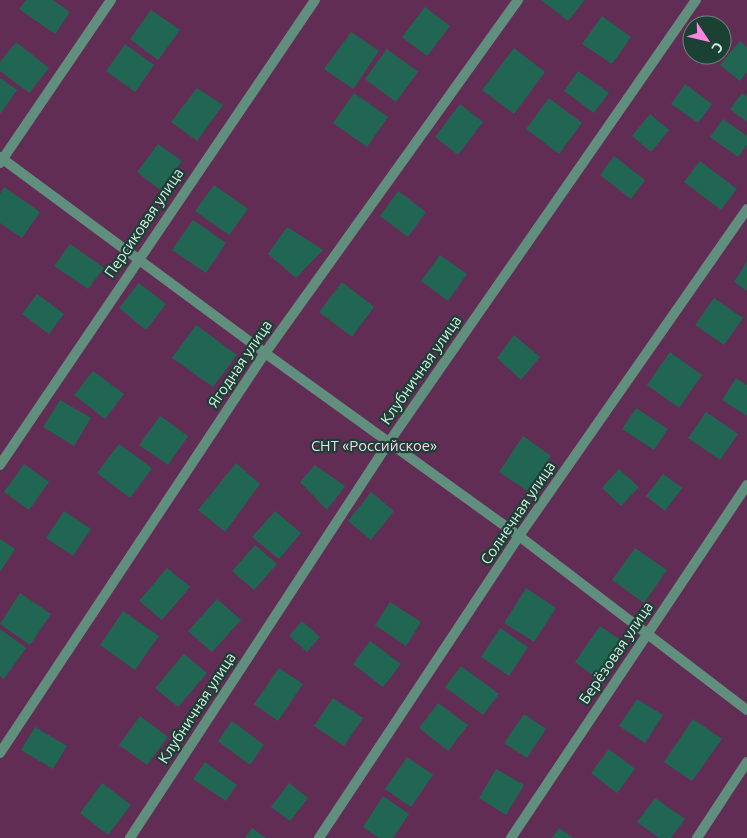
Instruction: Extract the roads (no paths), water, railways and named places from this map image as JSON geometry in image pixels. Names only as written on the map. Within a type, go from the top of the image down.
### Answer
[{"type":"street","points":[[110,0],[1,160],[138,258],[264,353],[519,536],[747,710]]},
{"type":"street","name":"Персиковая улица","points":[[0,465],[138,258],[315,0]]},
{"type":"street","name":"Ягодная улица","points":[[0,753],[264,353],[518,0]]},
{"type":"street","name":"Клубничная улица","points":[[130,838],[389,442],[696,0]]},
{"type":"street","name":"Солнечная улица","points":[[319,838],[519,536],[747,209]]},
{"type":"street","name":"Берёзовая улица","points":[[511,838],[747,485]]},
{"type":"street","points":[[697,838],[747,762]]},
{"type":"park label","name":"СНТ «Российское»","points":[[374,446]]}]
